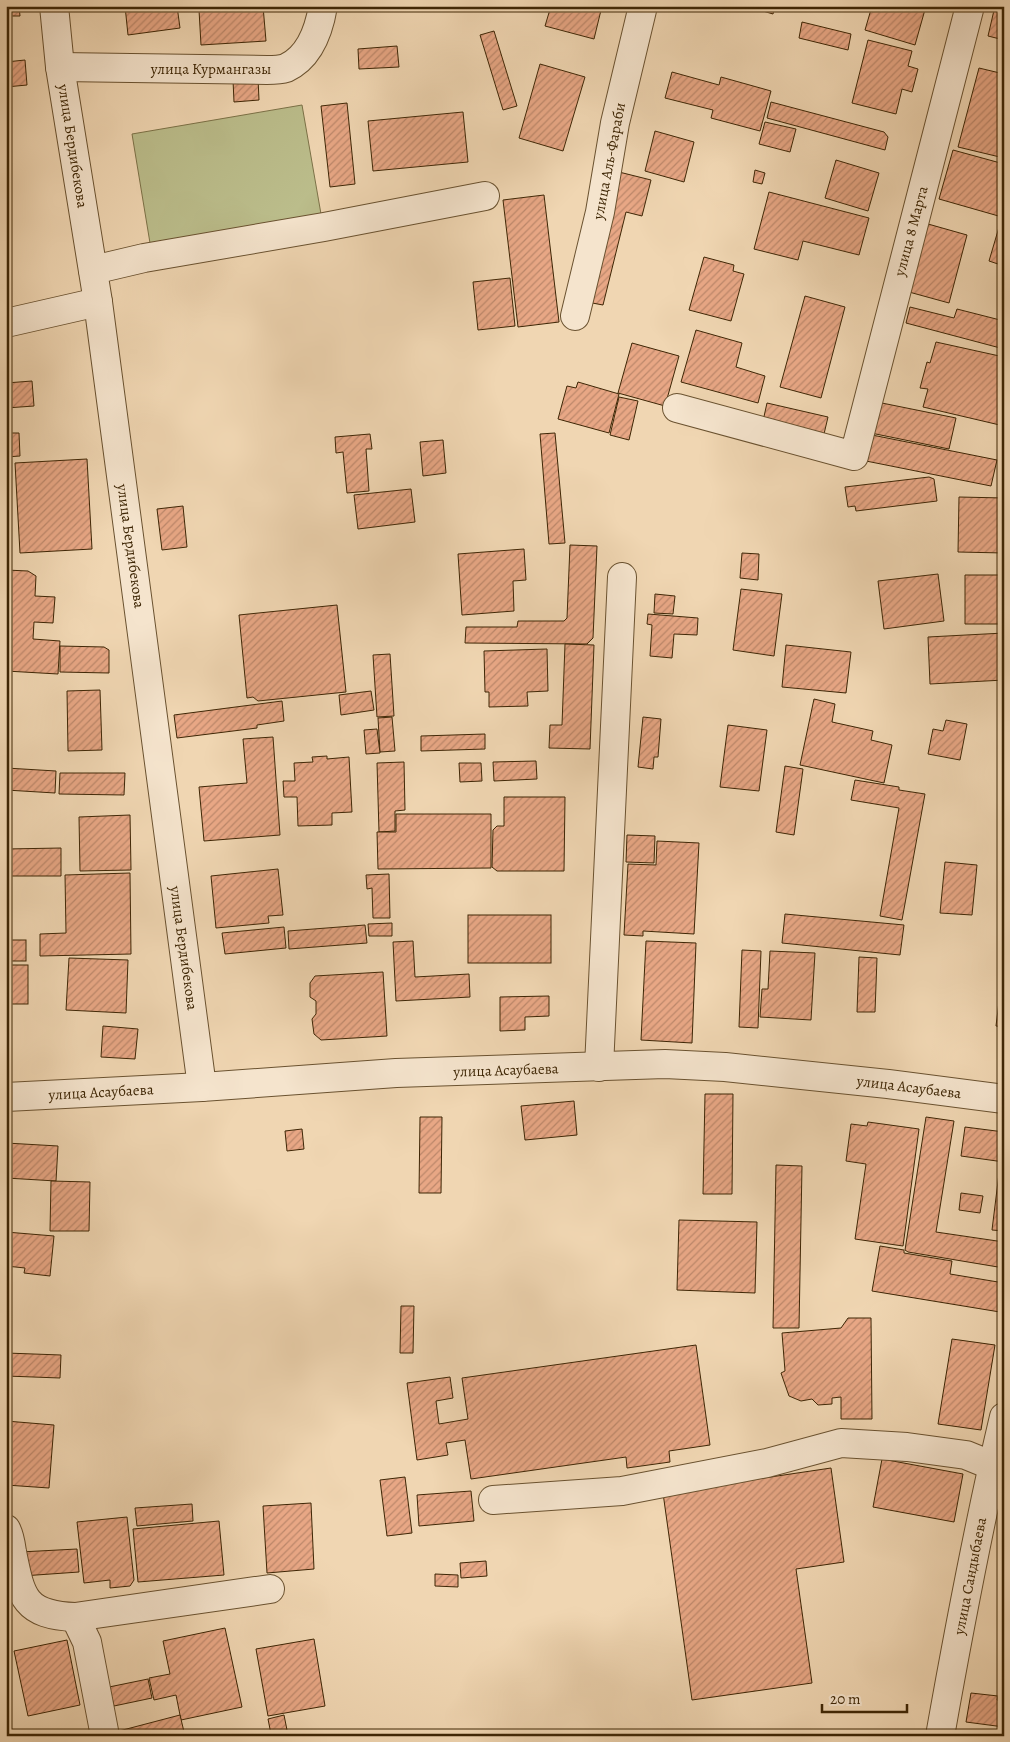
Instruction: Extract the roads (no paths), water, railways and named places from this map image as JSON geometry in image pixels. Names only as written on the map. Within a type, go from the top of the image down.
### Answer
[{"type":"street","name":"улица Бердибекова","points":[[54,6],[60,67],[98,302],[202,1087]]},
{"type":"street","name":"улица Курмангазы","points":[[60,67],[266,70],[285,68],[297,61],[312,43],[321,20],[323,6]]},
{"type":"street","name":"улица Аль-Фараби","points":[[575,316],[600,212],[615,123],[643,6]]},
{"type":"street","name":"улица 8 Марта","points":[[677,408],[854,456],[970,6]]},
{"type":"street","points":[[93,270],[144,258],[324,227],[485,196]]},
{"type":"street","points":[[6,323],[98,302]]},
{"type":"street","points":[[599,1067],[622,577]]},
{"type":"street","name":"улица Асаубаева","points":[[6,1097],[202,1087],[396,1073],[665,1064],[726,1067],[888,1084],[1004,1099]]},
{"type":"street","name":"улица Сандыбаева","points":[[940,1736],[992,1466],[1004,1417]]},
{"type":"street","points":[[493,1500],[622,1491],[767,1463],[841,1443],[907,1447],[966,1455],[992,1466]]},
{"type":"street","points":[[6,1530],[23,1596],[32,1607],[58,1616],[75,1617],[270,1589]]},
{"type":"street","points":[[75,1617],[87,1642],[105,1736]]}]
